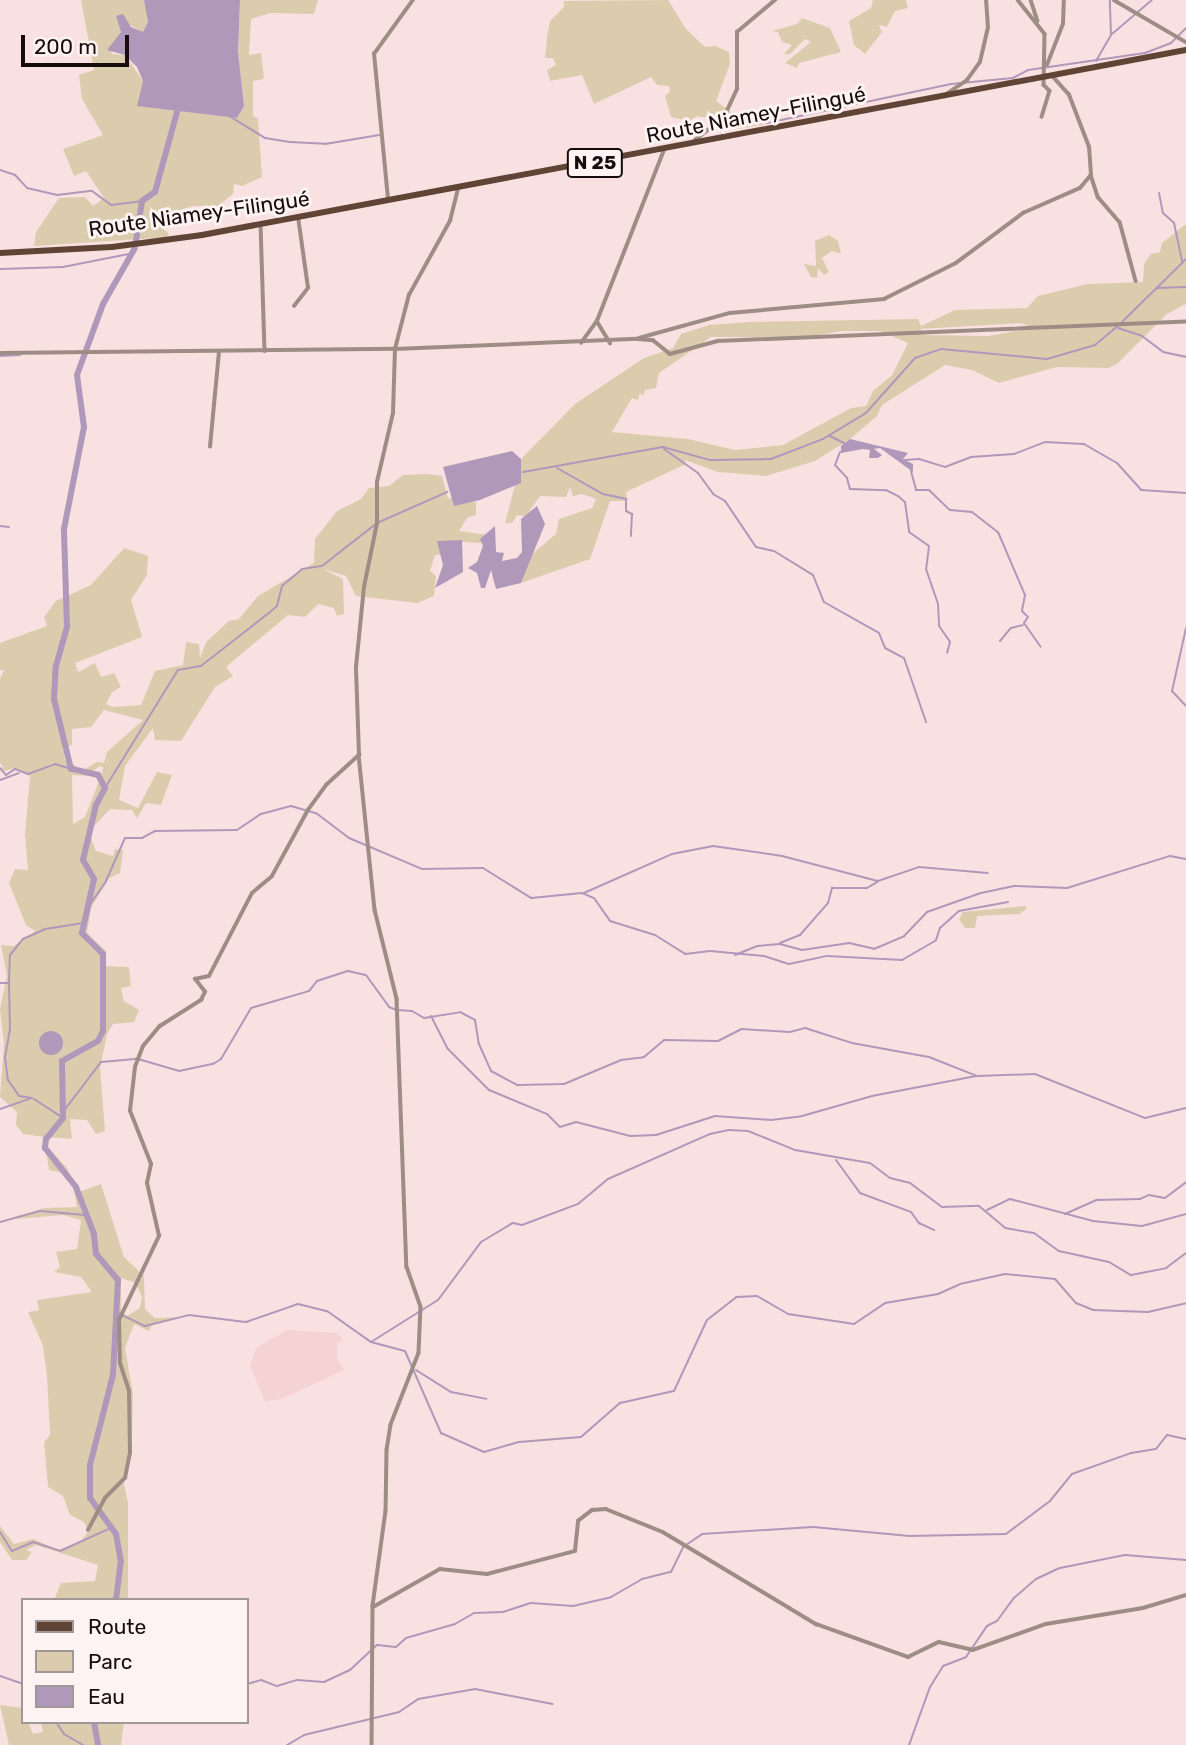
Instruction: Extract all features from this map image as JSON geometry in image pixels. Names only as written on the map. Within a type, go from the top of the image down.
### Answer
[{"type":"main road","name":"Route Niamey-Filingué","points":[[0,253],[113,247],[261,224],[688,146],[1186,50]]},
{"type":"street","points":[[388,201],[374,54],[413,0]]},
{"type":"street","points":[[688,146],[717,124],[731,105],[740,71],[737,32],[775,0]]},
{"type":"street","points":[[945,96],[967,80],[980,62],[988,28],[986,0]]},
{"type":"street","points":[[1018,0],[1039,23]]},
{"type":"street","points":[[1031,0],[1047,46],[1046,67],[1049,76],[1069,96],[1083,132],[1098,197],[1120,222],[1136,281]]},
{"type":"street","points":[[1046,67],[1063,24],[1064,0]]},
{"type":"street","points":[[1114,0],[1186,41]]},
{"type":"street","points":[[1042,117],[1049,91],[1044,85],[1049,76]]},
{"type":"street","points":[[580,344],[597,321],[664,150]]},
{"type":"street","points":[[0,353],[395,349],[610,343],[637,339],[730,313],[884,299],[956,263],[1023,213],[1080,188],[1091,175]]},
{"type":"street","points":[[372,1745],[373,1607],[386,1511],[388,1438],[418,1353],[421,1307],[407,1267],[397,999],[375,910],[359,755],[356,667],[363,586],[377,523],[377,482],[393,414],[395,349],[409,295],[450,221],[458,188]]},
{"type":"street","points":[[294,306],[308,288],[298,217]]},
{"type":"street","points":[[261,224],[265,351]]},
{"type":"street","points":[[597,321],[610,343]]},
{"type":"street","points":[[637,339],[653,340],[670,354],[718,341],[1186,321]]},
{"type":"street","points":[[210,447],[219,351]]},
{"type":"street","points":[[88,1530],[105,1497],[125,1478],[130,1453],[129,1391],[120,1364],[119,1320],[159,1236],[147,1184],[151,1164],[130,1111],[138,1059],[160,1026],[201,1000],[205,992],[195,979],[209,976],[252,893],[272,876],[308,810],[326,785],[359,755]]},
{"type":"street","points":[[373,1607],[440,1569],[487,1574],[575,1551],[578,1521],[592,1510],[606,1508],[663,1532],[816,1624],[908,1657],[939,1642],[973,1650],[1046,1624],[1143,1608],[1186,1595]]},
{"type":"shaded area","points":[[287,1330],[337,1333],[343,1339],[337,1343],[337,1359],[344,1370],[284,1398],[265,1402],[250,1365],[256,1348]]},
{"type":"green space","points":[[81,0],[144,0],[149,22],[143,33],[116,16],[121,32],[111,54],[125,55],[143,81],[174,110],[237,118],[244,106],[238,52],[240,0],[318,0],[314,14],[270,13],[251,19],[249,55],[261,53],[264,79],[253,81],[253,116],[258,119],[262,177],[242,186],[234,184],[233,194],[218,206],[193,206],[168,214],[165,223],[169,237],[34,246],[36,232],[59,198],[85,197],[93,206],[104,198],[86,171],[74,176],[63,149],[103,135],[82,99],[79,75],[94,70]]},
{"type":"green space","points":[[668,0],[686,29],[705,47],[715,46],[729,52],[730,64],[716,101],[742,120],[767,121],[767,124],[737,129],[709,118],[697,116],[689,121],[671,117],[665,96],[670,92],[669,86],[657,85],[651,77],[594,104],[582,75],[550,81],[547,70],[556,65],[553,58],[545,58],[547,38],[550,21],[564,7],[564,1]]},
{"type":"green space","points":[[873,0],[906,0],[908,8],[895,11],[887,27],[879,25],[882,32],[865,54],[854,45],[849,21],[871,8]]},
{"type":"green space","points":[[802,18],[830,28],[841,52],[799,63],[797,68],[785,63],[811,42],[805,39],[790,54],[784,54],[792,45],[782,42],[778,32],[772,31],[797,24]]},
{"type":"green space","points":[[1186,224],[1186,304],[1167,314],[1117,364],[1108,368],[1057,367],[999,383],[972,370],[945,365],[882,405],[877,416],[850,439],[815,461],[766,476],[718,472],[685,460],[686,464],[626,492],[627,501],[610,501],[590,559],[521,583],[531,555],[556,534],[559,519],[592,508],[596,499],[582,494],[573,496],[570,487],[566,497],[540,496],[526,516],[517,515],[512,523],[505,523],[515,485],[521,482],[521,459],[575,404],[644,358],[673,348],[681,334],[709,325],[749,322],[918,319],[921,326],[955,310],[1027,308],[1038,296],[1087,284],[1143,282],[1144,264],[1151,254],[1160,252],[1162,243]],"holes":[[[1022,323],[1032,328],[989,336],[925,335],[920,329]],[[842,331],[880,331],[908,343],[892,375],[873,391],[866,406],[851,408],[783,445],[735,450],[688,439],[612,432],[632,398],[638,400],[640,393],[643,396],[645,390],[656,388],[659,373],[711,337],[807,337]]]},
{"type":"green space","points":[[829,235],[838,241],[841,254],[832,251],[822,258],[829,272],[824,275],[818,268],[817,278],[811,277],[804,264],[816,266],[815,241]]},
{"type":"green space","points":[[403,475],[442,476],[448,498],[476,502],[476,515],[467,518],[459,531],[488,535],[482,543],[438,541],[443,554],[435,555],[430,571],[436,576],[434,596],[417,603],[356,596],[346,576],[323,569],[343,579],[344,614],[337,616],[334,608],[318,604],[305,617],[288,615],[226,667],[233,676],[215,687],[181,741],[155,740],[153,728],[125,766],[119,800],[138,808],[157,772],[172,775],[161,805],[146,803],[137,818],[132,810],[110,809],[93,827],[91,838],[96,851],[113,856],[115,849],[123,850],[120,873],[109,878],[91,908],[87,933],[106,951],[104,966],[129,967],[131,986],[121,988],[124,1001],[139,1010],[134,1022],[113,1024],[107,1034],[100,1068],[105,1131],[96,1134],[87,1120],[70,1119],[72,1139],[47,1137],[47,1146],[67,1168],[79,1192],[101,1184],[124,1257],[144,1276],[145,1309],[155,1318],[184,1317],[152,1324],[149,1331],[134,1324],[125,1348],[133,1394],[132,1436],[123,1479],[128,1503],[128,1598],[55,1598],[61,1583],[95,1581],[98,1565],[36,1545],[26,1550],[32,1552],[26,1560],[12,1560],[0,1542],[0,1526],[14,1544],[33,1539],[58,1550],[81,1542],[88,1531],[84,1522],[70,1515],[63,1496],[48,1487],[44,1442],[50,1435],[47,1376],[43,1346],[28,1312],[39,1310],[37,1300],[92,1292],[81,1277],[54,1272],[60,1267],[56,1252],[77,1249],[81,1220],[63,1215],[4,1220],[44,1208],[77,1207],[73,1185],[63,1173],[49,1170],[44,1137],[23,1134],[16,1125],[17,1112],[0,1097],[4,1044],[0,1009],[7,976],[1,945],[14,946],[35,931],[26,925],[9,883],[15,869],[28,870],[25,835],[30,776],[15,768],[4,771],[0,762],[0,679],[4,670],[0,670],[0,643],[47,626],[44,617],[56,601],[91,585],[124,548],[148,556],[147,575],[131,600],[142,637],[75,663],[78,672],[95,663],[101,677],[114,673],[121,687],[112,692],[106,704],[113,707],[141,705],[155,671],[183,665],[186,642],[199,644],[200,658],[206,642],[229,621],[239,619],[258,596],[314,563],[315,539],[337,511],[361,499],[369,488],[389,486]],"holes":[[[104,710],[143,720],[107,752],[104,763],[97,762],[83,770],[65,760],[63,749],[72,745],[72,729],[91,727]],[[99,766],[103,767],[101,776],[85,817],[73,824],[72,775],[88,776]],[[121,1278],[136,1283],[142,1297],[140,1308],[127,1316],[121,1312]]]},
{"type":"green space","points":[[1025,906],[1027,908],[1020,914],[977,916],[975,928],[965,928],[959,919],[963,912]]},
{"type":"green space","points":[[0,1705],[21,1708],[21,1724],[29,1724],[33,1734],[43,1732],[41,1724],[124,1724],[121,1745],[9,1745]]},
{"type":"water","points":[[144,0],[240,0],[238,52],[244,106],[237,118],[137,106],[143,81],[137,67],[125,55],[107,50],[121,32],[116,16],[123,14],[131,27],[143,32],[148,22]]},
{"type":"water","points":[[850,439],[908,453],[903,459],[913,464],[913,472],[880,448],[874,449],[882,455],[878,458],[869,458],[870,450],[863,449],[841,453],[841,446]]},
{"type":"water","points":[[512,451],[521,459],[521,483],[480,500],[454,506],[443,467]]},
{"type":"water","points":[[537,506],[545,524],[521,583],[496,589],[491,570],[485,588],[481,588],[477,573],[468,568],[477,562],[483,546],[480,539],[495,526],[496,552],[504,553],[502,561],[517,558],[522,552],[521,519]]},
{"type":"water","points":[[462,540],[463,572],[435,588],[443,565],[437,541]]},
{"type":"water","points":[[46,1031],[56,1031],[63,1038],[63,1048],[56,1055],[46,1055],[39,1048],[39,1038]]},
{"type":"waterway","points":[[1096,61],[1111,35],[1110,0]]},
{"type":"waterway","points":[[1112,34],[1152,0]]},
{"type":"waterway","points":[[767,123],[951,84],[1013,78],[1028,70],[1145,53],[1171,43],[1186,28]]},
{"type":"waterway","points":[[136,241],[142,201],[155,192],[179,105]]},
{"type":"waterway","points":[[226,114],[265,138],[290,142],[325,144],[379,135]]},
{"type":"waterway","points":[[0,170],[15,175],[27,188],[57,195],[92,191],[111,205],[142,201]]},
{"type":"waterway","points":[[1159,193],[1163,213],[1174,223],[1182,261]]},
{"type":"waterway","points":[[116,1598],[121,1562],[116,1534],[90,1498],[90,1465],[113,1375],[118,1280],[96,1254],[94,1234],[76,1187],[45,1148],[46,1139],[63,1118],[62,1061],[98,1041],[103,1031],[103,954],[82,933],[94,879],[83,860],[96,805],[105,788],[98,775],[71,769],[54,699],[56,666],[67,627],[64,529],[84,427],[77,375],[103,304],[135,248]]},
{"type":"waterway","points":[[0,269],[63,267],[134,253]]},
{"type":"waterway","points":[[1122,322],[1186,259]]},
{"type":"waterway","points":[[1156,288],[1186,287]]},
{"type":"waterway","points":[[523,472],[663,447],[710,460],[771,459],[823,439],[866,413],[915,358],[941,349],[1047,359],[1095,345],[1118,326]]},
{"type":"waterway","points":[[1118,328],[1142,336],[1163,352],[1186,357]]},
{"type":"waterway","points":[[0,356],[20,355]]},
{"type":"waterway","points":[[830,436],[844,443]]},
{"type":"waterway","points":[[905,460],[919,459],[945,467],[971,457],[1014,454],[1045,442],[1084,444],[1117,463],[1141,490],[1186,493]]},
{"type":"waterway","points":[[664,449],[698,473],[713,494],[725,501],[756,547],[774,551],[813,575],[824,602],[879,633],[885,648],[904,658],[926,722]]},
{"type":"waterway","points":[[840,452],[835,465],[847,478],[850,489],[886,490],[898,496],[905,502],[909,532],[929,546],[926,569],[938,604],[939,626],[950,642],[947,653]]},
{"type":"waterway","points":[[557,468],[603,494],[626,499],[626,511],[632,514],[631,536]]},
{"type":"waterway","points":[[911,471],[916,490],[929,490],[950,510],[972,512],[998,532],[1025,595],[1022,611],[1028,617],[1024,623],[1041,647]]},
{"type":"waterway","points":[[105,788],[178,670],[201,666],[270,612],[277,606],[282,586],[302,569],[322,566],[377,523],[447,492]]},
{"type":"waterway","points":[[0,526],[9,527]]},
{"type":"waterway","points":[[1000,641],[1011,628],[1023,625]]},
{"type":"waterway","points":[[1186,628],[1172,691],[1186,706]]},
{"type":"waterway","points":[[0,768],[6,775],[15,769],[28,774],[55,764],[71,769]]},
{"type":"waterway","points":[[0,780],[19,773]]},
{"type":"waterway","points":[[86,910],[106,881],[125,838],[142,838],[155,831],[237,830],[261,814],[291,806],[316,813],[349,838],[422,869],[483,868],[531,898],[582,893],[594,898],[610,921],[655,935],[685,954],[710,951],[764,956],[789,964],[827,956],[902,960],[936,940],[940,928],[959,911],[1008,902]]},
{"type":"waterway","points":[[584,893],[672,854],[713,846],[782,856],[878,881],[919,867],[988,873]]},
{"type":"waterway","points":[[735,955],[757,946],[780,944],[802,950],[849,943],[874,949],[904,936],[927,912],[981,893],[1015,886],[1067,888],[1170,856],[1186,859]]},
{"type":"waterway","points":[[780,943],[800,935],[828,903],[832,888],[867,888],[877,882]]},
{"type":"waterway","points":[[9,982],[10,955],[23,939],[45,929],[84,923]]},
{"type":"waterway","points":[[63,1112],[101,1062],[138,1059],[179,1071],[213,1064],[221,1059],[251,1008],[309,991],[317,981],[348,971],[366,975],[389,1007],[412,1011],[424,1018],[460,1012],[475,1020],[479,1044],[491,1071],[517,1085],[564,1084],[621,1060],[644,1057],[664,1040],[718,1041],[742,1029],[790,1032],[805,1028],[852,1043],[929,1057],[977,1076],[1035,1074],[1145,1118],[1186,1108]]},
{"type":"waterway","points":[[0,983],[9,983],[10,1029],[5,1057],[8,1080],[19,1096],[32,1098]]},
{"type":"waterway","points":[[431,1016],[448,1049],[489,1090],[547,1114],[560,1127],[576,1122],[630,1136],[656,1135],[715,1116],[771,1120],[802,1116],[872,1096],[976,1076]]},
{"type":"waterway","points":[[0,1109],[29,1099]]},
{"type":"waterway","points":[[34,1099],[63,1118]]},
{"type":"waterway","points":[[371,1342],[438,1300],[481,1242],[513,1223],[522,1225],[578,1204],[608,1179],[710,1134],[729,1130],[748,1131],[795,1150],[870,1163],[890,1178],[910,1183],[942,1207],[979,1206],[1005,1228],[1034,1233],[1059,1251],[1109,1262],[1131,1275],[1166,1268],[1186,1253]]},
{"type":"waterway","points":[[836,1160],[860,1193],[911,1212],[919,1223],[934,1230]]},
{"type":"waterway","points":[[1065,1214],[1097,1200],[1140,1199],[1149,1195],[1165,1198],[1186,1182]]},
{"type":"waterway","points":[[987,1210],[1010,1199],[1093,1221],[1142,1226],[1186,1214]]},
{"type":"waterway","points":[[0,1222],[40,1211],[85,1215]]},
{"type":"waterway","points":[[118,1313],[145,1326],[189,1315],[246,1322],[298,1304],[327,1311],[371,1342],[405,1351],[441,1433],[484,1452],[519,1442],[581,1437],[620,1403],[674,1391],[707,1320],[736,1297],[757,1296],[788,1314],[854,1324],[885,1303],[938,1294],[960,1284],[1005,1274],[1055,1279],[1076,1303],[1093,1310],[1148,1312],[1186,1303]]},
{"type":"waterway","points":[[416,1370],[451,1392],[486,1399]]},
{"type":"waterway","points":[[248,1684],[261,1680],[277,1686],[297,1680],[324,1682],[350,1670],[377,1645],[396,1647],[406,1638],[455,1624],[474,1613],[503,1612],[531,1603],[573,1606],[611,1597],[642,1579],[671,1572],[683,1547],[702,1534],[813,1527],[910,1536],[1006,1534],[1050,1501],[1072,1474],[1131,1453],[1156,1449],[1167,1435],[1186,1439]]},
{"type":"waterway","points":[[0,1532],[12,1551],[33,1542],[60,1551],[111,1528]]},
{"type":"waterway","points":[[909,1745],[930,1687],[943,1666],[966,1657],[987,1626],[997,1621],[1014,1598],[1036,1579],[1060,1568],[1125,1555],[1186,1560]]},
{"type":"waterway","points":[[0,1676],[21,1683]]},
{"type":"waterway","points":[[287,1745],[304,1735],[399,1712],[418,1699],[475,1689],[553,1704]]},
{"type":"waterway","points":[[57,1724],[64,1734],[83,1745]]},
{"type":"waterway","points":[[94,1724],[98,1745]]}]
